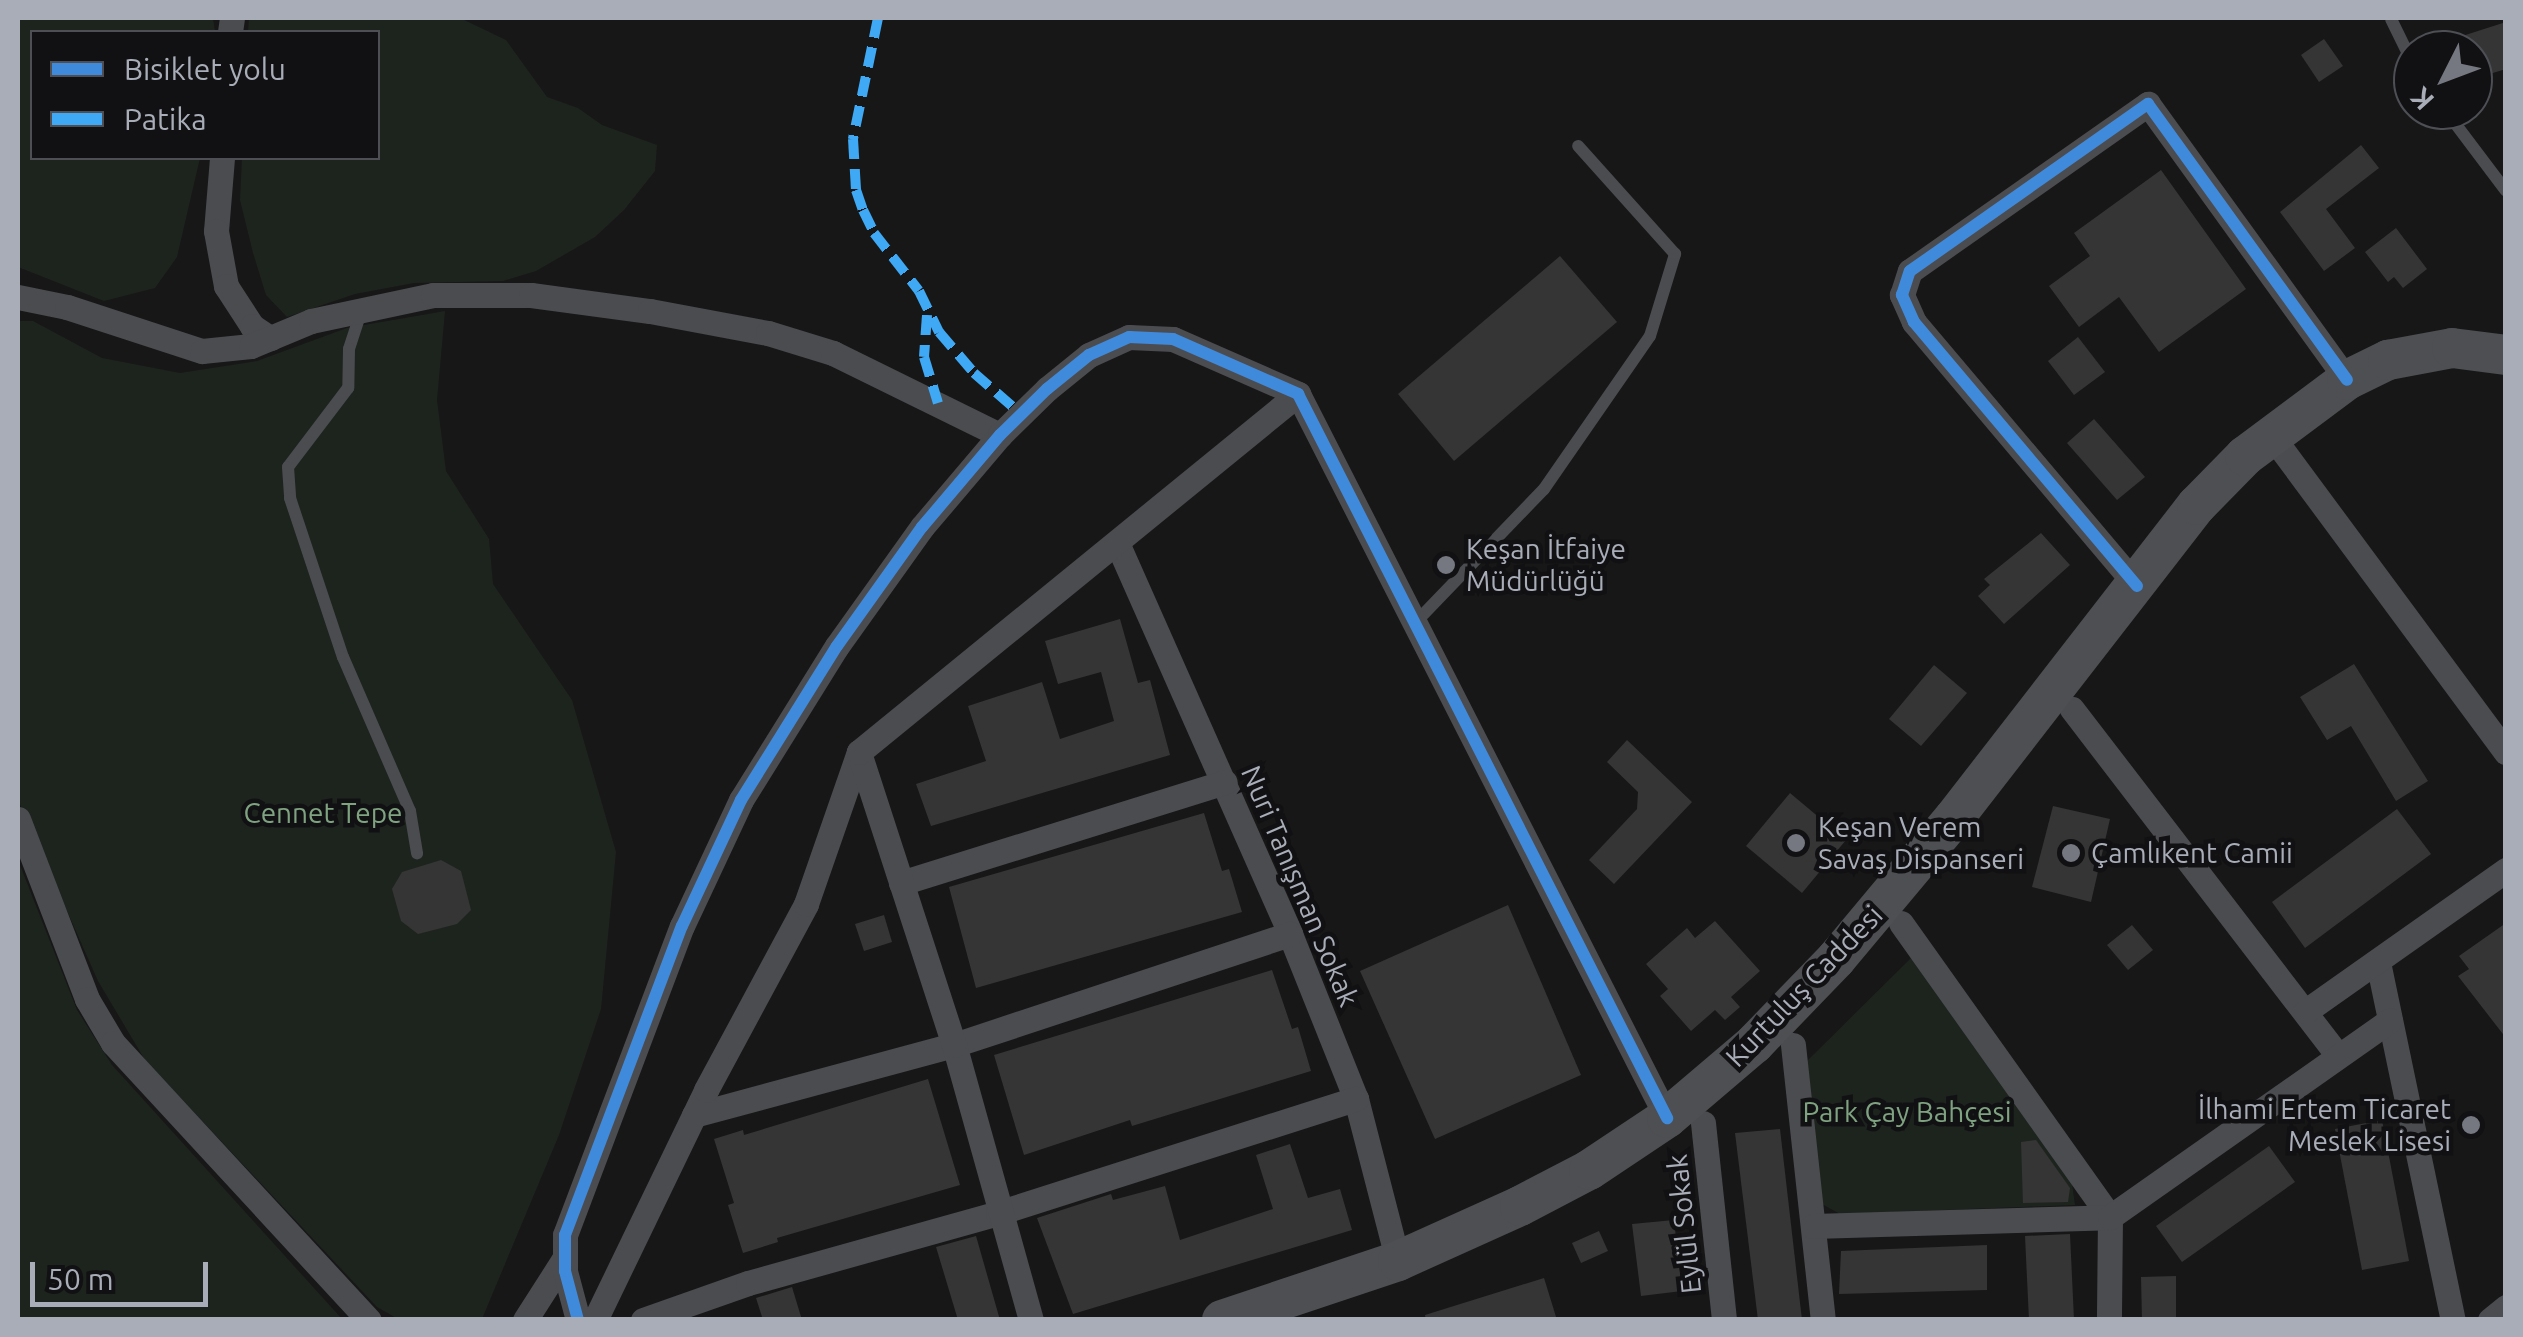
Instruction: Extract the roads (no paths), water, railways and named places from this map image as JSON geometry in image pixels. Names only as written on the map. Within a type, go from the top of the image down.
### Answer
[{"type":"main road","name":"Kurtuluş Caddesi","points":[[1300,1320],[1452,1264],[1543,1225],[1625,1179],[1836,959],[2226,473],[2347,380],[2388,360],[2429,350],[2474,349],[2506,356]]},
{"type":"main road","name":"Kurtuluş Caddesi","points":[[1232,1318],[1398,1261],[1554,1188],[1685,1120],[1792,1044],[1901,924],[2224,509],[2283,451],[2330,418],[2389,385],[2447,374],[2506,382]]},
{"type":"street","points":[[2137,586],[1914,322],[1902,295],[1910,271],[2148,104],[2347,380]]},
{"type":"street","points":[[222,160],[216,231],[226,286],[252,326],[270,338]]},
{"type":"street","points":[[18,297],[124,324],[183,348],[230,350],[362,307],[433,295],[532,295],[768,333],[833,352],[1000,435]]},
{"type":"street","points":[[578,1320],[564,1260],[570,1219],[682,926],[726,827],[872,592],[1000,435],[1090,355],[1129,337],[1152,335],[1173,339],[1298,394],[1415,623],[1685,1120]]},
{"type":"street","points":[[595,1320],[694,1115],[806,904],[859,752],[1118,545],[1298,394]]},
{"type":"street","points":[[2283,451],[2506,752]]},
{"type":"street","name":"Nuri Tanışman Sokak","points":[[1118,545],[1290,934],[1356,1099],[1398,1261]]},
{"type":"street","points":[[2072,708],[2338,1056]]},
{"type":"street","points":[[859,752],[954,1045],[1031,1320]]},
{"type":"street","points":[[901,883],[1224,782]]},
{"type":"street","points":[[18,819],[88,999],[113,1043],[368,1320]]},
{"type":"street","points":[[2306,1011],[2506,870]]},
{"type":"street","points":[[1901,924],[2110,1216],[2109,1320]]},
{"type":"street","points":[[694,1115],[954,1045],[1290,934]]},
{"type":"street","points":[[2378,962],[2453,1320]]},
{"type":"street","points":[[1813,1226],[2110,1216],[2390,1020]]},
{"type":"street","points":[[1792,1044],[1823,1320]]},
{"type":"street","points":[[643,1320],[748,1283],[998,1213],[1356,1099]]},
{"type":"street","name":"Eylül Sokak","points":[[1685,1120],[1724,1320]]},
{"type":"street","points":[[525,1320],[564,1260]]},
{"type":"street","points":[[2490,1320],[2506,1307]]},
{"type":"lane","points":[[2460,130],[2506,192]]},
{"type":"lane","points":[[1415,623],[1544,489],[1650,336],[1676,254],[1578,146]]},
{"type":"lane","points":[[362,307],[349,349],[348,388],[288,467],[290,498],[343,657],[410,812],[417,853]]},
{"type":"place","name":"Keşan İtfaiye Müdürlüğü","points":[[1446,565]]},
{"type":"place","name":"Keşan Verem Savaş Dispanseri","points":[[1796,843]]},
{"type":"place","name":"Çamlıkent Camii","points":[[2071,853]]},
{"type":"place","name":"İlhami Ertem Ticaret Meslek Lisesi","points":[[2471,1125]]},
{"type":"park label","name":"Cennet Tepe","points":[[323,813]]},
{"type":"park label","name":"Park Çay Bahçesi","points":[[1907,1112]]}]
